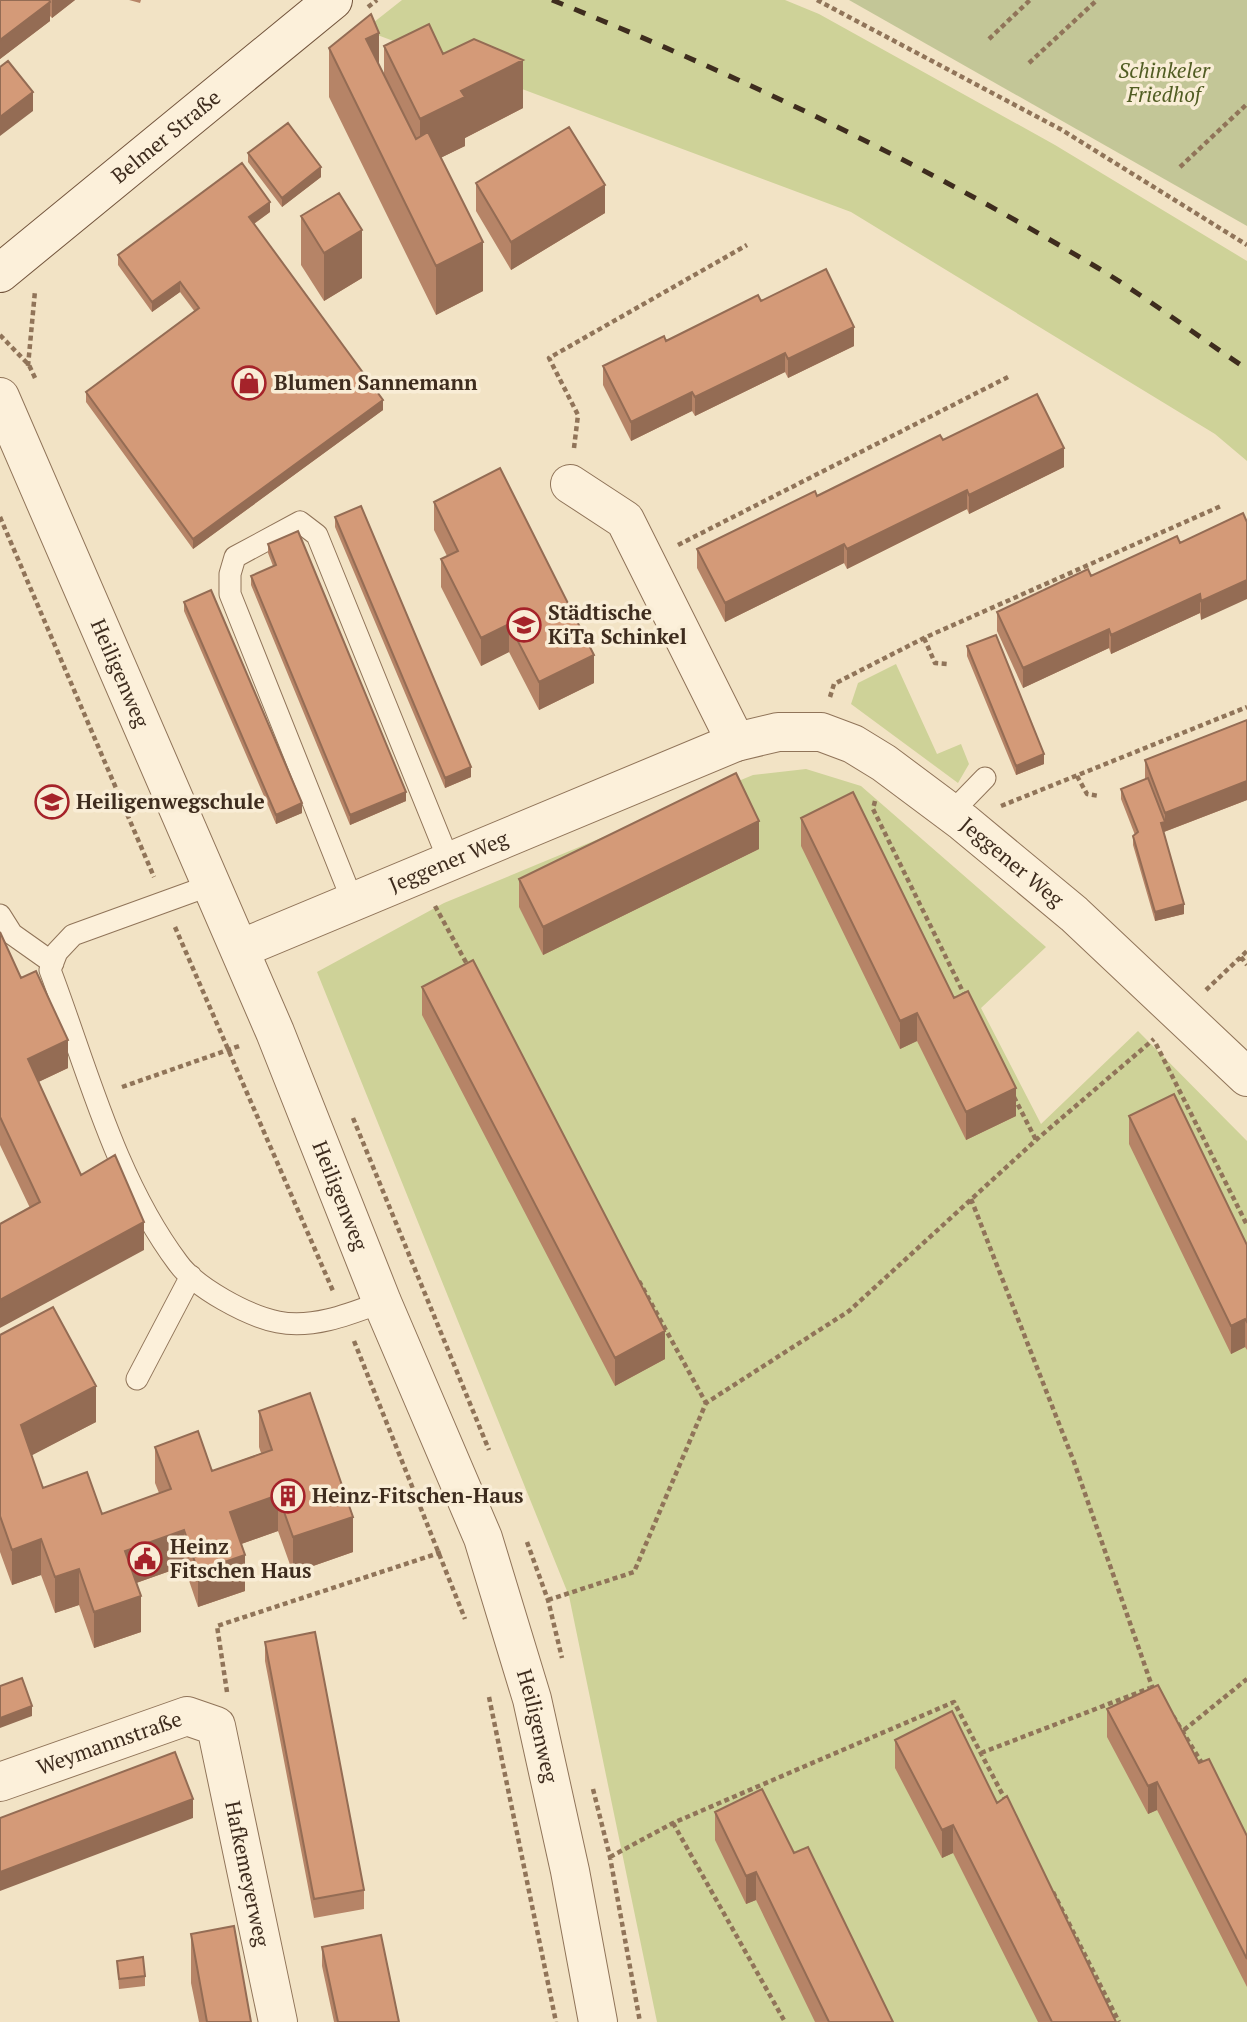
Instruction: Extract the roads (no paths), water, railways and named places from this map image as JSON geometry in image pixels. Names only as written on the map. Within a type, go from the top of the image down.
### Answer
[{"type":"street","name":"Belmer Straße","points":[[0,273],[325,7]]},
{"type":"street","name":"Heiligenweg","points":[[0,397],[240,949],[382,1302],[483,1538],[532,1699],[570,1871],[598,2022]]},
{"type":"street","points":[[570,484],[625,520],[736,742]]},
{"type":"street","name":"Jeggener Weg","points":[[240,949],[736,742],[778,732],[821,732],[853,744],[884,762],[957,817],[1074,914],[1247,1077]]},
{"type":"street","name":"Weymannstraße","points":[[0,1782],[187,1716],[216,1726]]},
{"type":"street","name":"Hafkemeyerweg","points":[[216,1726],[278,2022]]},
{"type":"lane","points":[[353,902],[230,594],[235,557],[300,522],[317,535],[433,867]]},
{"type":"lane","points":[[957,817],[985,778]]},
{"type":"lane","points":[[211,885],[73,935],[57,952],[50,970],[123,1168],[145,1211],[179,1266],[215,1296],[277,1322],[302,1323],[343,1316],[382,1302]]},
{"type":"lane","points":[[0,915],[12,934],[53,963]]},
{"type":"lane","points":[[137,1379],[191,1276]]},
{"type":"railway","points":[[552,0],[761,91],[966,193],[1098,268],[1247,369]]},
{"type":"place","name":"Blumen Sannemann","points":[[249,383]]},
{"type":"place","name":"Städtische KiTa Schinkel","points":[[524,625]]},
{"type":"place","name":"Heiligenwegschule","points":[[52,802]]},
{"type":"place","name":"Heinz-Fitschen-Haus","points":[[288,1496]]},
{"type":"place","name":"Heinz Fitschen Haus","points":[[145,1559]]},
{"type":"park label","name":"Schinkeler Friedhof","points":[[1164,83]]}]
